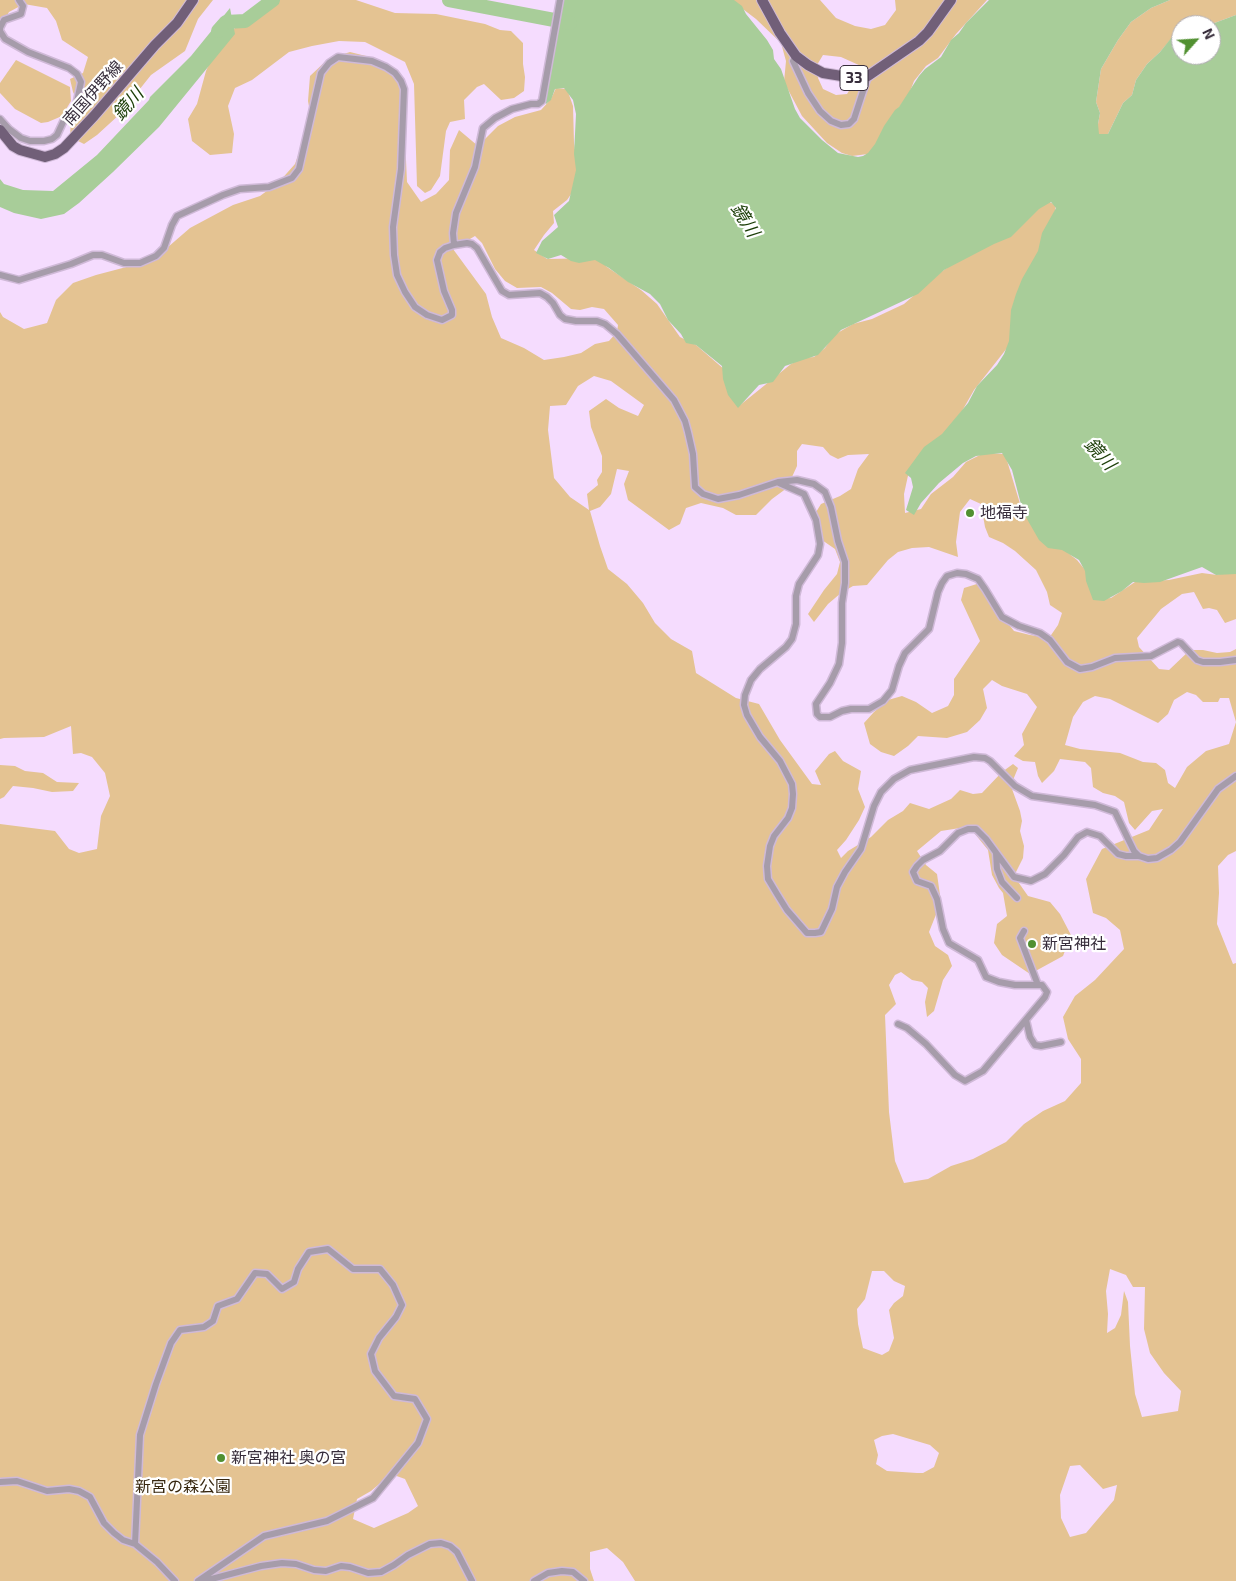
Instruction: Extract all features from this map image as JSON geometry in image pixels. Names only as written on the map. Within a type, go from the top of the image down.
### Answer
[{"type":"main road","name":"南国伊野線","points":[[0,130],[12,146],[20,150],[45,157],[55,154],[64,148],[155,45],[177,23],[193,0]]},
{"type":"main road","name":"33","points":[[762,0],[780,33],[796,56],[808,66],[823,73],[854,78],[868,76],[919,41],[928,32],[951,0]]},
{"type":"street","points":[[0,119],[8,129],[30,142],[44,142],[52,139],[57,135],[64,120],[76,106],[80,82],[77,74],[69,68],[28,52],[5,39],[0,28],[4,20],[21,14],[23,6],[18,0]]},
{"type":"street","points":[[454,245],[453,233],[456,213],[475,167],[483,128],[494,118],[512,110],[531,104],[538,104],[542,101],[560,0]]},
{"type":"street","points":[[796,56],[793,61],[808,93],[820,111],[832,121],[841,125],[849,124],[854,119],[868,76]]},
{"type":"street","points":[[0,275],[20,280],[96,255],[102,255],[124,263],[140,263],[156,256],[164,248],[177,216],[240,189],[269,186],[292,178],[299,169],[321,73],[329,63],[338,57],[372,61],[386,66],[395,73],[404,89],[401,168],[393,227],[394,256],[397,275],[415,307],[427,315],[442,320],[452,315],[436,260],[440,252],[446,248],[454,245],[472,244],[502,291],[509,295],[540,293],[553,302],[560,315],[565,319],[597,321],[605,324],[617,334],[674,400],[685,420],[693,454],[695,487],[703,494],[718,499],[739,495],[778,482],[797,480],[814,484],[825,492],[831,507],[838,541],[845,562],[845,583],[842,603],[842,643],[839,664],[830,683],[816,704],[817,714],[820,717],[830,717],[851,709],[868,709],[883,701],[892,690],[905,653],[929,629],[942,582],[947,576],[956,573],[966,574],[978,580],[1002,617],[1019,626],[1040,633],[1050,640],[1067,662],[1080,669],[1092,667],[1115,658],[1151,656],[1178,642],[1182,643],[1198,660],[1203,662],[1236,660]]},
{"type":"street","points":[[778,482],[804,494],[816,520],[820,544],[818,555],[799,584],[796,596],[796,624],[792,639],[786,648],[751,680],[745,694],[744,705],[747,715],[760,737],[780,761],[792,784],[792,808],[788,818],[774,836],[770,846],[767,866],[768,879],[787,910],[807,932],[822,932],[832,909],[837,887],[861,849],[874,806],[881,792],[894,779],[910,770],[974,757],[985,758],[1015,786],[1032,796],[1096,805],[1115,812],[1134,851],[1139,856]]},
{"type":"street","points":[[898,1024],[908,1028],[920,1038],[955,1075],[965,1081],[982,1071],[1045,997],[1047,992],[1042,985],[999,982],[986,977],[978,960],[949,943],[943,929],[937,899],[931,886],[917,881],[913,874],[916,866],[940,851],[958,833],[968,829],[976,829],[986,839],[1014,877],[1031,881],[1046,874],[1078,837],[1087,832],[1100,836],[1118,854],[1148,859],[1157,858],[1172,850],[1218,789],[1236,776]]},
{"type":"street","points":[[996,852],[997,869],[1002,882],[1017,898]]},
{"type":"street","points":[[1024,930],[1020,938],[1031,962],[1038,985]]},
{"type":"street","points":[[1026,1020],[1030,1037],[1035,1045],[1041,1046],[1061,1042]]},
{"type":"street","points":[[135,1544],[140,1435],[162,1367],[172,1342],[180,1330],[204,1327],[213,1321],[218,1306],[236,1299],[255,1273],[267,1274],[282,1289],[294,1282],[298,1269],[309,1252],[328,1249],[352,1269],[380,1269],[392,1285],[402,1306],[396,1317],[379,1338],[371,1354],[375,1371],[394,1396],[415,1398],[427,1419],[418,1443],[373,1498],[327,1521],[264,1536],[198,1581]]},
{"type":"street","points":[[0,1482],[18,1481],[47,1491],[69,1489],[80,1491],[90,1497],[104,1522],[114,1533],[124,1540],[135,1544],[158,1562],[175,1581]]},
{"type":"street","points":[[204,1581],[261,1566],[282,1563],[296,1564],[320,1571],[350,1566],[368,1573],[381,1572],[430,1544],[441,1543],[450,1546],[457,1552],[472,1581]]},
{"type":"street","points":[[534,1581],[548,1573],[562,1571],[573,1572],[584,1581]]},
{"type":"green space","points":[[0,0],[213,0],[198,19],[185,51],[151,75],[120,114],[84,144],[70,137],[71,119],[81,108],[73,92],[70,79],[83,73],[88,57],[62,40],[56,21],[47,8],[24,4],[9,12],[0,27]]},
{"type":"green space","points":[[273,0],[356,0],[395,13],[436,14],[511,31],[523,43],[524,91],[514,98],[501,100],[484,84],[477,87],[464,100],[465,119],[450,122],[446,131],[440,176],[431,190],[425,193],[417,186],[414,84],[405,62],[365,42],[339,41],[312,46],[289,52],[252,80],[235,88],[228,106],[234,134],[232,153],[210,155],[192,141],[188,119],[197,104],[206,71],[215,51],[227,34]]},
{"type":"green space","points":[[731,0],[820,0],[836,18],[855,26],[871,29],[885,25],[896,10],[895,0],[987,0],[956,34],[938,58],[926,66],[914,81],[909,94],[882,131],[879,143],[868,154],[852,156],[842,153],[827,143],[802,116],[784,82],[786,61],[781,43],[756,19]],"holes":[[[823,55],[841,57],[861,66],[847,94],[836,95],[823,89],[818,78],[817,65]]]},
{"type":"green space","points":[[1170,0],[1236,0],[1236,15],[1221,21],[1221,15],[1171,15],[1171,39],[1147,64],[1136,80],[1132,95],[1123,103],[1108,134],[1098,134],[1100,113],[1096,102],[1101,69],[1131,22],[1151,8]]},
{"type":"green space","name":"新宮の森公園","points":[[350,52],[374,58],[394,71],[403,93],[407,182],[421,202],[436,194],[449,180],[450,150],[459,130],[478,146],[498,126],[515,117],[541,110],[551,99],[556,88],[567,89],[573,106],[574,143],[577,165],[576,187],[567,200],[553,211],[554,223],[534,250],[547,259],[598,258],[607,267],[641,290],[657,304],[680,337],[696,345],[725,370],[739,406],[791,364],[803,358],[814,357],[825,348],[834,335],[853,324],[872,319],[904,304],[941,272],[1045,200],[1056,205],[1053,222],[1011,343],[974,390],[962,411],[941,438],[909,471],[904,494],[905,513],[921,509],[931,494],[953,477],[966,462],[984,453],[1005,454],[1021,507],[1034,526],[1077,560],[1086,571],[1097,599],[1111,598],[1135,582],[1169,580],[1202,573],[1217,575],[1236,570],[1236,619],[1225,623],[1217,610],[1203,609],[1194,592],[1182,594],[1161,609],[1137,638],[1139,647],[1159,669],[1169,670],[1190,650],[1217,653],[1230,652],[1236,649],[1236,722],[1236,851],[1228,855],[1218,866],[1217,924],[1233,964],[1236,963],[1236,1581],[635,1581],[623,1562],[607,1548],[590,1552],[590,1569],[594,1581],[0,1581],[0,824],[55,831],[69,849],[79,853],[97,849],[101,816],[110,796],[105,773],[92,757],[81,753],[73,754],[71,726],[44,737],[0,739],[0,312],[3,317],[24,329],[47,323],[56,300],[73,283],[153,260],[190,228],[233,205],[260,196],[279,182],[295,164],[311,118],[308,101],[310,76],[328,59]],"holes":[[[475,236],[482,243],[495,269],[505,281],[517,288],[541,287],[552,293],[571,309],[580,310],[592,307],[604,309],[618,325],[617,332],[609,341],[595,344],[581,353],[544,360],[524,348],[501,338],[492,317],[486,294],[453,249]],[[594,376],[611,381],[644,405],[638,416],[619,408],[606,399],[589,411],[591,427],[602,456],[602,472],[597,480],[598,485],[587,494],[589,510],[570,497],[554,478],[548,430],[550,406],[566,405],[578,386]],[[802,444],[823,447],[830,455],[838,459],[848,455],[869,454],[858,469],[851,489],[821,504],[813,517],[819,538],[835,549],[840,562],[837,574],[808,614],[814,622],[828,604],[841,593],[853,586],[867,585],[888,560],[898,552],[912,548],[929,547],[958,557],[956,542],[960,512],[970,499],[981,504],[985,527],[989,537],[1015,551],[1036,570],[1047,592],[1050,605],[1062,613],[1058,625],[1049,638],[1014,631],[980,583],[964,588],[961,600],[980,641],[954,679],[954,695],[948,706],[932,713],[916,702],[902,696],[888,700],[864,723],[870,744],[881,752],[894,756],[918,736],[947,738],[967,732],[980,720],[987,708],[983,689],[992,680],[1002,686],[1027,694],[1037,707],[1022,734],[1024,745],[1014,756],[1023,761],[1035,762],[1038,776],[1042,783],[1054,771],[1060,759],[1085,762],[1091,768],[1093,787],[1124,802],[1129,823],[1135,830],[1152,811],[1163,809],[1149,830],[1102,849],[1086,879],[1093,913],[1106,918],[1120,930],[1124,949],[1095,980],[1075,996],[1063,1017],[1068,1039],[1081,1059],[1081,1083],[1065,1101],[1043,1111],[1024,1124],[1006,1142],[973,1159],[951,1166],[928,1179],[904,1183],[895,1161],[889,1112],[885,1015],[896,1004],[889,985],[895,975],[901,972],[912,980],[922,982],[928,988],[925,1002],[927,1017],[934,1011],[943,980],[952,966],[948,955],[935,946],[929,932],[941,902],[937,874],[926,865],[917,851],[941,831],[960,828],[971,829],[988,850],[992,875],[1003,893],[1007,916],[997,924],[994,943],[1002,955],[1030,974],[1063,956],[1071,935],[1060,914],[1050,902],[1028,896],[1014,876],[1023,858],[1024,846],[1020,831],[1022,821],[1020,811],[1012,789],[1013,780],[1018,768],[1013,764],[1002,772],[982,793],[973,794],[960,790],[951,799],[929,809],[910,803],[903,811],[888,820],[871,837],[848,851],[841,858],[837,850],[846,840],[865,807],[858,789],[861,771],[843,761],[835,751],[829,754],[815,771],[821,785],[812,784],[780,740],[759,704],[736,698],[696,673],[692,651],[671,639],[655,623],[643,603],[627,584],[608,569],[590,511],[600,507],[611,494],[617,469],[629,471],[624,484],[628,500],[669,530],[680,524],[686,508],[701,503],[723,508],[736,515],[756,515],[772,499],[787,488],[797,466],[797,451]],[[1187,692],[1196,695],[1203,702],[1218,702],[1220,698],[1229,698],[1236,722],[1229,744],[1206,751],[1187,767],[1175,788],[1168,783],[1165,770],[1156,763],[1143,762],[1120,753],[1080,749],[1065,745],[1073,717],[1083,702],[1095,696],[1110,699],[1158,723],[1168,714],[1174,700]],[[1110,1269],[1126,1275],[1133,1287],[1145,1287],[1144,1329],[1150,1353],[1164,1373],[1181,1391],[1178,1411],[1142,1417],[1135,1394],[1128,1302],[1124,1291],[1121,1315],[1115,1328],[1107,1333],[1106,1291]],[[872,1271],[884,1271],[894,1281],[905,1286],[903,1296],[889,1310],[894,1338],[889,1351],[882,1355],[863,1348],[857,1309],[865,1299]],[[893,1434],[930,1445],[939,1453],[934,1467],[923,1473],[887,1471],[876,1464],[878,1455],[874,1440]],[[1080,1465],[1103,1489],[1117,1485],[1114,1500],[1086,1533],[1070,1537],[1061,1518],[1060,1495],[1070,1466]],[[391,1474],[405,1479],[418,1506],[408,1513],[374,1528],[353,1519],[357,1499],[371,1491]]]},
{"type":"green space","points":[[16,60],[70,87],[71,101],[62,116],[41,123],[15,109],[0,93],[0,83]]},
{"type":"green space","points":[[0,765],[15,766],[25,771],[43,773],[57,782],[79,783],[73,791],[52,792],[13,786],[0,799]]},
{"type":"water","points":[[563,0],[734,0],[742,6],[773,50],[774,59],[781,69],[800,118],[838,153],[858,157],[868,153],[884,126],[919,76],[941,57],[951,40],[989,0],[1170,0],[1151,8],[1131,22],[1101,69],[1096,102],[1100,113],[1099,134],[1108,134],[1123,103],[1132,95],[1136,80],[1147,64],[1171,38],[1171,65],[1221,65],[1221,21],[1236,15],[1236,574],[1216,575],[1202,567],[1160,582],[1133,582],[1104,601],[1093,600],[1086,581],[1085,571],[1079,560],[1062,550],[1048,548],[1039,540],[1023,512],[1012,470],[1002,453],[976,456],[963,463],[939,483],[921,503],[914,515],[906,510],[913,487],[911,478],[905,473],[924,447],[942,434],[968,403],[977,386],[997,365],[1004,354],[1009,341],[1011,310],[1016,294],[1038,251],[1042,233],[1056,208],[1051,202],[1039,209],[1011,237],[944,270],[918,294],[841,330],[818,355],[785,366],[773,382],[759,385],[738,408],[728,395],[723,379],[722,366],[696,345],[686,343],[681,334],[668,320],[660,304],[650,294],[595,260],[579,263],[561,255],[548,259],[536,253],[542,241],[558,227],[554,215],[569,201],[576,170],[574,154],[576,114],[573,100],[564,88],[555,89],[551,100],[546,104],[544,100]]},
{"type":"water","points":[[230,8],[235,34],[159,127],[79,203],[64,214],[41,219],[14,213],[0,207],[0,179],[4,184],[23,190],[53,191],[97,155],[150,97],[191,56]]},
{"type":"waterway","name":"鏡川","points":[[218,31],[226,22],[245,21],[273,0]]},
{"type":"waterway","name":"鏡川","points":[[449,0],[570,23]]},
{"type":"place","name":"地福寺","points":[[970,513]]},
{"type":"place","name":"新宮神社","points":[[1032,944]]},
{"type":"place","name":"新宮神社 奥の宮","points":[[221,1458]]}]
